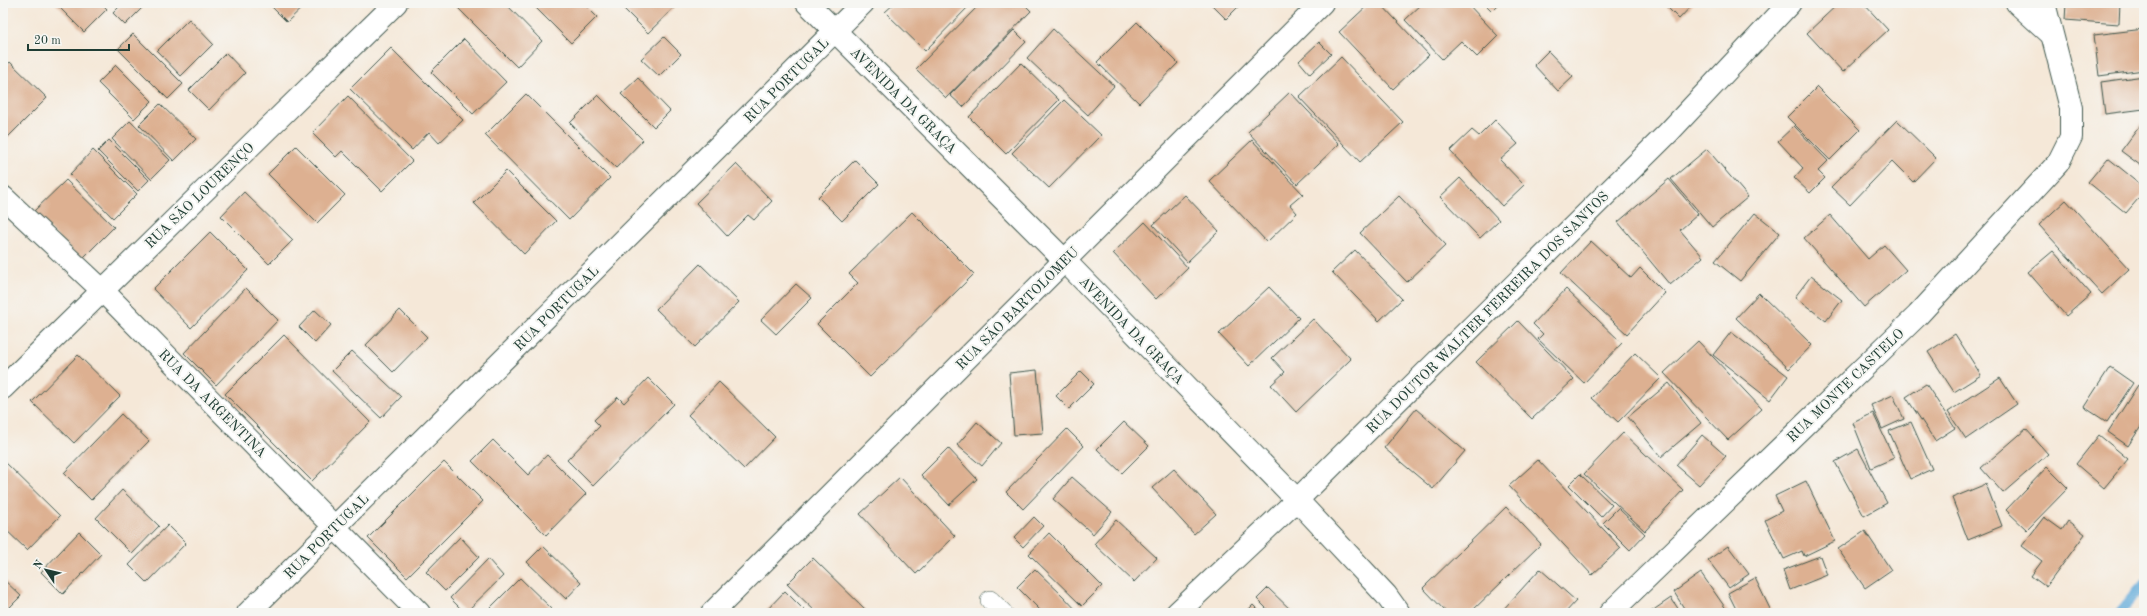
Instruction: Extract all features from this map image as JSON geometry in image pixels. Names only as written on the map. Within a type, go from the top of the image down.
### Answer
[{"type":"street","name":"RUA SÃO LOURENÇO","points":[[3,388],[396,3]]},
{"type":"street","name":"AVENIDA DA GRAÇA","points":[[807,3],[834,32],[1065,260],[1297,500],[1386,595],[1399,613]]},
{"type":"street","name":"RUA PORTUGAL","points":[[248,613],[864,3]]},
{"type":"street","name":"RUA SÃO BARTOLOMEU","points":[[712,613],[1322,3]]},
{"type":"street","name":"RUA DOUTOR WALTER FERREIRA DOS SANTOS","points":[[1177,613],[1297,500],[1668,133],[1790,3]]},
{"type":"street","points":[[2017,3],[2052,34]]},
{"type":"street","points":[[2044,3],[2052,34]]},
{"type":"street","name":"RUA MONTE CASTELO","points":[[1610,613],[1918,315],[2058,163],[2068,146],[2071,137],[2071,108],[2052,34]]},
{"type":"street","name":"RUA DA ARGENTINA","points":[[3,198],[102,290],[419,613]]},
{"type":"lane","points":[[990,600],[1003,613]]},
{"type":"building","points":[[55,3],[101,3],[107,9],[84,32]]},
{"type":"building","points":[[123,3],[141,3],[144,6],[125,25],[113,13]]},
{"type":"building","points":[[268,3],[307,3],[287,22]]},
{"type":"building","points":[[458,3],[505,3],[542,41],[517,67],[456,6]]},
{"type":"building","points":[[531,3],[583,3],[597,17],[571,43]]},
{"type":"building","points":[[618,3],[679,3],[648,33]]},
{"type":"building","points":[[895,3],[972,3],[925,51],[885,12]]},
{"type":"building","points":[[981,3],[1023,3],[1031,11],[946,98],[916,69]]},
{"type":"building","points":[[1210,3],[1242,3],[1226,19]]},
{"type":"building","points":[[1370,3],[1380,3],[1429,55],[1393,89],[1339,32]]},
{"type":"building","points":[[1423,3],[1467,3],[1498,36],[1477,57],[1461,41],[1442,59],[1405,20]]},
{"type":"building","points":[[1484,3],[1500,3],[1492,11]]},
{"type":"building","points":[[1663,3],[1694,3],[1679,19]]},
{"type":"building","points":[[1839,3],[1863,3],[1888,30],[1843,72],[1807,33]]},
{"type":"building","points":[[2066,3],[2120,3],[2119,24],[2065,20]]},
{"type":"building","points":[[189,19],[213,44],[181,76],[157,51]]},
{"type":"building","points":[[1137,22],[1178,63],[1139,103],[1097,62]]},
{"type":"building","points":[[1053,29],[1114,86],[1088,115],[1027,58]]},
{"type":"building","points":[[2144,29],[2144,70],[2099,76],[2094,35]]},
{"type":"building","points":[[1014,30],[1026,42],[963,107],[950,95]]},
{"type":"building","points":[[133,34],[183,84],[168,99],[118,49]]},
{"type":"building","points":[[664,37],[681,54],[659,76],[641,59]]},
{"type":"building","points":[[464,39],[506,82],[473,114],[431,72]]},
{"type":"building","points":[[1319,42],[1331,54],[1310,74],[1299,61]]},
{"type":"building","points":[[391,48],[463,120],[439,143],[429,132],[412,150],[350,89]]},
{"type":"building","points":[[1548,51],[1573,77],[1558,91],[1534,65]]},
{"type":"building","points":[[226,53],[245,73],[209,110],[189,90]]},
{"type":"building","points":[[1341,57],[1403,122],[1360,162],[1299,97]]},
{"type":"building","points":[[10,62],[47,98],[3,142],[3,69]]},
{"type":"building","points":[[1021,63],[1059,100],[1006,154],[969,117]]},
{"type":"building","points":[[116,65],[152,101],[134,119],[98,83]]},
{"type":"building","points":[[2144,76],[2144,109],[2105,114],[2101,82]]},
{"type":"building","points":[[638,78],[670,111],[654,127],[621,94]]},
{"type":"building","points":[[1817,87],[1860,130],[1830,160],[1787,117]]},
{"type":"building","points":[[1290,92],[1339,144],[1297,184],[1248,132]]},
{"type":"building","points":[[526,94],[610,178],[569,220],[485,135]]},
{"type":"building","points":[[598,95],[643,140],[616,168],[570,123]]},
{"type":"building","points":[[348,96],[412,161],[382,191],[342,151],[336,157],[312,133]]},
{"type":"building","points":[[1064,100],[1101,135],[1049,188],[1012,153]]},
{"type":"building","points":[[160,104],[196,139],[174,161],[139,125]]},
{"type":"building","points":[[1495,120],[1518,144],[1500,160],[1524,185],[1502,206],[1450,151],[1472,130],[1479,136]]},
{"type":"building","points":[[1897,120],[1936,158],[1913,182],[1892,161],[1850,205],[1831,187]]},
{"type":"building","points":[[130,121],[170,160],[151,179],[112,139]]},
{"type":"building","points":[[2142,123],[2144,124],[2144,168],[2121,151]]},
{"type":"building","points":[[1794,126],[1828,161],[1818,171],[1825,178],[1810,193],[1794,178],[1803,168],[1778,141]]},
{"type":"building","points":[[109,140],[149,180],[138,191],[98,151]]},
{"type":"building","points":[[1252,140],[1303,194],[1290,205],[1297,213],[1267,242],[1209,181]]},
{"type":"building","points":[[296,146],[345,195],[317,223],[268,174]]},
{"type":"building","points":[[1707,149],[1748,197],[1712,227],[1671,179]]},
{"type":"building","points":[[93,150],[137,194],[113,218],[70,174]]},
{"type":"building","points":[[2108,158],[2144,187],[2144,192],[2126,213],[2088,182]]},
{"type":"building","points":[[855,160],[879,184],[842,221],[818,197]]},
{"type":"building","points":[[736,164],[772,201],[754,220],[748,215],[727,236],[696,203]]},
{"type":"building","points":[[506,171],[556,221],[524,254],[474,203]]},
{"type":"building","points":[[1460,178],[1499,220],[1480,238],[1440,197]]},
{"type":"building","points":[[1669,179],[1698,214],[1680,230],[1703,257],[1670,285],[1618,222]]},
{"type":"building","points":[[66,180],[114,227],[81,260],[33,212]]},
{"type":"building","points":[[244,192],[293,240],[269,264],[221,216]]},
{"type":"building","points":[[1185,195],[1219,231],[1187,262],[1153,225]]},
{"type":"building","points":[[1399,196],[1446,245],[1407,282],[1360,233]]},
{"type":"building","points":[[2066,200],[2129,269],[2102,294],[2039,225]]},
{"type":"building","points":[[912,212],[974,274],[870,377],[817,324],[858,283],[849,274]]},
{"type":"building","points":[[1755,213],[1780,233],[1740,281],[1715,261]]},
{"type":"building","points":[[1830,215],[1868,259],[1884,245],[1906,270],[1864,307],[1804,238]]},
{"type":"building","points":[[1145,222],[1188,268],[1156,299],[1113,253]]},
{"type":"building","points":[[210,232],[248,270],[191,328],[153,289]]},
{"type":"building","points":[[1591,241],[1631,278],[1640,268],[1665,293],[1627,334],[1561,273]]},
{"type":"building","points":[[1355,250],[1402,299],[1379,321],[1332,272]]},
{"type":"building","points":[[2053,251],[2091,294],[2066,316],[2028,272]]},
{"type":"building","points":[[700,264],[739,302],[695,347],[656,309]]},
{"type":"building","points":[[1811,276],[1842,300],[1826,321],[1795,297]]},
{"type":"building","points":[[796,284],[812,298],[776,334],[761,320]]},
{"type":"building","points":[[1269,287],[1299,318],[1249,366],[1219,334]]},
{"type":"building","points":[[246,288],[278,320],[216,385],[184,353]]},
{"type":"building","points":[[1566,289],[1622,343],[1584,383],[1538,339],[1543,334],[1533,324]]},
{"type":"building","points":[[1759,293],[1812,345],[1789,369],[1736,318]]},
{"type":"building","points":[[315,310],[331,325],[315,343],[299,327]]},
{"type":"building","points":[[400,310],[427,337],[393,372],[366,345]]},
{"type":"building","points":[[1313,319],[1351,359],[1296,412],[1271,385],[1285,372],[1272,358]]},
{"type":"building","points":[[1518,321],[1574,379],[1532,419],[1476,362]]},
{"type":"building","points":[[1731,332],[1788,376],[1770,400],[1713,355]]},
{"type":"building","points":[[1955,334],[1981,375],[1954,392],[1928,352]]},
{"type":"building","points":[[284,335],[370,422],[312,481],[225,394]]},
{"type":"building","points":[[1698,341],[1762,409],[1728,440],[1664,373]]},
{"type":"building","points":[[352,351],[401,397],[381,418],[332,371]]},
{"type":"building","points":[[1635,353],[1661,378],[1618,422],[1592,398]]},
{"type":"building","points":[[78,355],[120,396],[74,443],[32,402]]},
{"type":"building","points":[[2110,367],[2133,383],[2107,422],[2084,407]]},
{"type":"building","points":[[1037,370],[1043,433],[1014,435],[1009,373]]},
{"type":"building","points":[[1081,371],[1094,384],[1069,409],[1056,396]]},
{"type":"building","points":[[648,378],[674,404],[593,486],[567,460],[600,426],[594,420],[618,397],[624,403]]},
{"type":"building","points":[[2000,378],[2017,404],[1966,439],[1948,412]]},
{"type":"building","points":[[719,382],[775,437],[744,469],[688,415]]},
{"type":"building","points":[[1669,383],[1701,423],[1661,457],[1628,417]]},
{"type":"building","points":[[1926,384],[1955,428],[1935,441],[1906,397]]},
{"type":"building","points":[[2138,385],[2144,389],[2144,422],[2128,446],[2108,432]]},
{"type":"building","points":[[1893,395],[1904,419],[1882,429],[1871,405]]},
{"type":"building","points":[[1416,409],[1465,451],[1433,489],[1384,448]]},
{"type":"building","points":[[1873,413],[1894,458],[1871,468],[1853,423]]},
{"type":"building","points":[[121,414],[149,441],[91,500],[64,473]]},
{"type":"building","points":[[977,422],[1001,443],[982,466],[957,445]]},
{"type":"building","points":[[1124,422],[1149,446],[1122,473],[1097,449]]},
{"type":"building","points":[[1911,422],[1932,469],[1910,479],[1889,431]]},
{"type":"building","points":[[1067,429],[1084,446],[1023,509],[1006,492]]},
{"type":"building","points":[[2026,429],[2048,454],[2003,493],[1981,468]]},
{"type":"building","points":[[1623,433],[1683,490],[1645,531],[1584,474]]},
{"type":"building","points":[[1702,435],[1726,456],[1699,485],[1676,465]]},
{"type":"building","points":[[2099,435],[2128,459],[2104,488],[2076,464]]},
{"type":"building","points":[[493,440],[528,475],[547,455],[586,494],[546,535],[472,461]]},
{"type":"building","points":[[948,448],[977,479],[949,505],[921,475]]},
{"type":"building","points":[[1858,449],[1887,503],[1864,516],[1835,462]]},
{"type":"building","points":[[3,460],[60,516],[27,550],[3,527]]},
{"type":"building","points":[[1538,460],[1621,548],[1592,575],[1509,486]]},
{"type":"building","points":[[444,462],[483,501],[407,577],[368,538]]},
{"type":"building","points":[[2047,467],[2068,488],[2027,530],[2006,510]]},
{"type":"building","points":[[1174,469],[1216,514],[1194,534],[1152,488]]},
{"type":"building","points":[[1580,474],[1612,505],[1601,517],[1569,485]]},
{"type":"building","points":[[900,477],[955,536],[916,574],[860,514]]},
{"type":"building","points":[[1072,477],[1112,512],[1093,534],[1053,499]]},
{"type":"building","points":[[1806,481],[1835,541],[1804,556],[1802,551],[1784,559],[1765,520],[1782,511],[1775,496]]},
{"type":"building","points":[[1986,484],[2002,526],[1968,540],[1952,498]]},
{"type":"building","points":[[122,490],[159,526],[132,554],[96,518]]},
{"type":"building","points":[[1506,507],[1541,544],[1470,613],[1447,613],[1423,588]]},
{"type":"building","points":[[1618,508],[1645,534],[1630,550],[1603,523]]},
{"type":"building","points":[[1034,517],[1043,526],[1023,547],[1014,538]]},
{"type":"building","points":[[2044,517],[2062,530],[2068,521],[2085,534],[2046,587],[2031,576],[2042,561],[2022,546]]},
{"type":"building","points":[[1116,520],[1157,558],[1134,582],[1094,544]]},
{"type":"building","points":[[168,525],[186,543],[147,583],[129,565]]},
{"type":"building","points":[[1865,531],[1891,570],[1865,588],[1838,549]]},
{"type":"building","points":[[79,532],[101,554],[63,594],[41,572]]},
{"type":"building","points":[[1049,533],[1102,586],[1082,606],[1029,554]]},
{"type":"building","points":[[460,537],[479,557],[445,591],[426,572]]},
{"type":"building","points":[[543,546],[581,583],[566,599],[527,562]]},
{"type":"building","points":[[1728,546],[1749,574],[1729,588],[1708,560]]},
{"type":"building","points":[[1820,556],[1827,575],[1790,590],[1783,570]]},
{"type":"building","points":[[813,558],[869,613],[817,613],[787,584]]},
{"type":"building","points":[[488,559],[503,576],[465,613],[450,598]]},
{"type":"building","points":[[1035,569],[1079,613],[1043,613],[1017,587]]},
{"type":"building","points":[[1540,569],[1576,601],[1565,613],[1500,613]]},
{"type":"building","points":[[1701,573],[1729,613],[1687,613],[1674,592]]},
{"type":"building","points":[[520,578],[552,609],[548,613],[485,613]]},
{"type":"building","points":[[1755,578],[1772,613],[1738,613],[1728,593]]},
{"type":"building","points":[[3,579],[21,596],[4,613],[3,613]]},
{"type":"building","points":[[1268,588],[1294,613],[1271,613],[1257,599]]},
{"type":"building","points":[[785,591],[807,613],[764,613]]},
{"type":"building","points":[[1671,598],[1681,613],[1649,613]]},
{"type":"building","points":[[1253,605],[1261,613],[1245,613]]},
{"type":"waterway","points":[[2119,613],[2144,584]]}]
